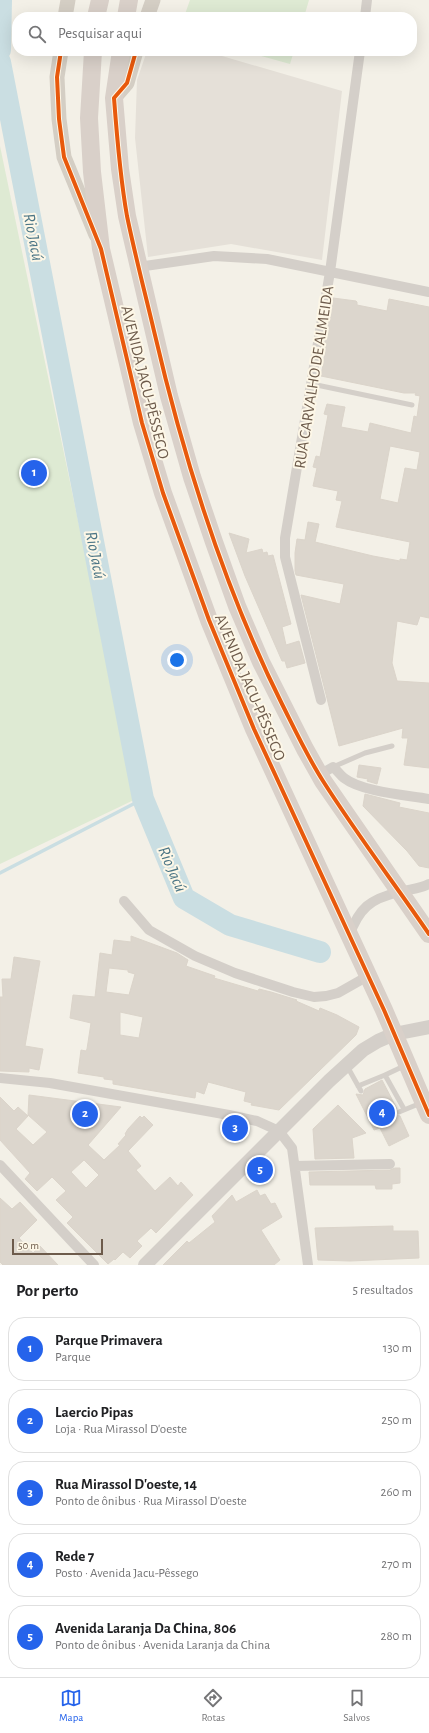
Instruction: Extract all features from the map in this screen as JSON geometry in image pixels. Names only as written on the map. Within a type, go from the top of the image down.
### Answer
[{"type":"highway","points":[[97,12],[100,0]]},
{"type":"highway","points":[[127,12],[129,0]]},
{"type":"highway","name":"AVENIDA JACU-PÊSSEGO","points":[[93,56],[88,118],[92,172],[101,249],[142,423],[163,493],[210,620],[254,729],[427,1108]]},
{"type":"highway","name":"AVENIDA JACU-PÊSSEGO","points":[[120,56],[114,98],[120,169],[127,216],[169,396],[192,476],[214,542],[237,606],[261,662],[400,892],[429,934]]},
{"type":"main road","points":[[66,12],[68,0]]},
{"type":"main road","points":[[149,12],[153,0]]},
{"type":"main road","points":[[60,56],[57,77],[59,120],[64,157],[101,249]]},
{"type":"main road","points":[[114,98],[127,83],[135,56]]},
{"type":"street","points":[[366,12],[367,0]]},
{"type":"street","name":"RUA CARVALHO DE ALMEIDA","points":[[321,700],[284,557],[285,538],[330,272],[359,56]]},
{"type":"street","points":[[138,267],[214,256],[267,259],[429,292]]},
{"type":"street","points":[[326,771],[380,792],[429,799]]},
{"type":"street","points":[[349,936],[359,914],[366,906],[377,900],[400,892],[414,890],[429,884]]},
{"type":"street","points":[[124,901],[149,930],[195,956],[216,966],[293,992],[314,998],[326,996],[338,993],[368,976]]},
{"type":"street","points":[[145,1265],[346,1064],[363,1050],[378,1041],[394,1034],[429,1027]]},
{"type":"street","points":[[0,1078],[50,1083],[229,1114],[257,1121],[279,1131],[292,1148],[308,1265]]},
{"type":"street","points":[[295,1166],[390,1164]]},
{"type":"street","points":[[0,1165],[94,1265]]},
{"type":"lane","points":[[312,384],[412,405]]},
{"type":"lane","points":[[326,771],[365,753],[392,746]]},
{"type":"lane","points":[[346,1064],[361,1091]]},
{"type":"lane","points":[[358,1086],[408,1065]]},
{"type":"lane","points":[[385,1075],[401,1111],[427,1108]]},
{"type":"lane","points":[[374,1116],[376,1120],[383,1119]]},
{"type":"shaded area","points":[[145,56],[222,56],[342,91],[322,260],[231,244],[148,257],[135,138],[137,80]]},
{"type":"green space","points":[[190,0],[309,0],[305,12],[186,12]]},
{"type":"green space","points":[[261,56],[292,56],[290,64]]},
{"type":"green space","points":[[0,146],[136,799],[0,864]]},
{"type":"building","points":[[333,298],[356,301],[357,305],[387,311],[389,299],[429,307],[429,618],[420,616],[417,625],[397,621],[392,663],[397,681],[429,683],[429,768],[404,765],[408,738],[402,738],[403,728],[339,746],[301,595],[340,604],[344,584],[296,575],[295,571],[297,539],[305,540],[308,522],[319,524],[315,542],[373,556],[400,561],[400,559],[407,560],[410,542],[336,527],[342,501],[336,500],[338,491],[313,486],[317,468],[313,467],[316,456],[320,457],[328,415],[324,414],[327,404],[345,407],[341,427],[368,432],[370,423],[411,433],[414,416],[417,417],[420,396],[415,395],[416,393],[404,393],[321,376],[326,347],[324,347]],"holes":[[[390,446],[420,452],[417,470],[405,468],[398,503],[380,499]]]},
{"type":"building","points":[[229,533],[249,539],[246,553],[262,549],[263,553],[267,552],[268,556],[273,555],[291,624],[282,627],[286,645],[299,641],[305,663],[287,668],[285,661],[282,661],[245,576]]},
{"type":"building","points":[[359,765],[381,768],[377,784],[367,781],[368,779],[357,777]]},
{"type":"building","points":[[365,794],[400,803],[399,807],[429,813],[429,868],[419,866],[407,851],[363,806]]},
{"type":"building","points":[[131,936],[177,953],[188,960],[186,966],[215,976],[214,978],[258,991],[259,989],[271,992],[297,1000],[296,1001],[319,1011],[320,1008],[337,1015],[359,1027],[356,1035],[279,1110],[251,1105],[252,1103],[244,1101],[246,1092],[208,1082],[204,1094],[196,1091],[195,1098],[113,1084],[113,1080],[104,1079],[104,1077],[78,1073],[81,1050],[86,1051],[87,1049],[91,1023],[70,1018],[73,995],[95,997],[100,953],[112,955],[114,940],[131,942]],"holes":[[[109,968],[128,970],[128,972],[135,974],[129,995],[106,992]],[[120,1012],[143,1017],[139,1038],[120,1035]]]},
{"type":"building","points":[[14,957],[40,961],[25,1046],[43,1049],[39,1070],[29,1068],[29,1072],[0,1071],[0,997],[3,997],[2,979],[11,979]]},
{"type":"building","points":[[382,1080],[397,1109],[395,1114],[400,1116],[409,1136],[389,1146],[380,1128],[374,1130],[356,1094],[363,1095],[365,1089]],"holes":[[[375,1112],[378,1116],[386,1116],[386,1122],[374,1123],[370,1115]]]},
{"type":"building","points":[[29,1095],[121,1107],[88,1145],[104,1160],[120,1145],[118,1144],[126,1135],[125,1134],[128,1129],[140,1116],[142,1118],[144,1116],[153,1125],[128,1151],[141,1166],[136,1170],[155,1191],[170,1177],[178,1186],[181,1182],[193,1195],[156,1233],[151,1228],[137,1241],[142,1246],[130,1258],[123,1252],[115,1260],[114,1259],[108,1264],[67,1223],[73,1217],[56,1200],[66,1191],[52,1177],[37,1191],[25,1179],[30,1173],[0,1140],[0,1097],[14,1111],[18,1107],[28,1116],[16,1129],[33,1145],[47,1132],[28,1115]],"holes":[[[84,1160],[99,1175],[86,1188],[71,1172]]]},
{"type":"building","points":[[338,1105],[366,1133],[352,1138],[354,1158],[315,1159],[313,1129]]},
{"type":"building","points":[[400,1168],[400,1183],[392,1184],[392,1189],[376,1189],[375,1185],[310,1185],[309,1172],[390,1170]]},
{"type":"building","points":[[257,1190],[260,1196],[265,1194],[271,1204],[275,1203],[282,1217],[261,1230],[280,1260],[274,1265],[163,1265],[187,1241],[189,1243],[215,1222],[212,1216],[232,1195],[236,1202]]},
{"type":"building","points":[[0,1198],[12,1209],[20,1202],[37,1220],[19,1238],[33,1253],[40,1246],[58,1265],[3,1265],[0,1262]]},
{"type":"building","points":[[393,1226],[393,1231],[418,1231],[419,1258],[350,1261],[318,1260],[315,1228]]},
{"type":"waterway","name":"Rio Jacú","points":[[0,50],[1,0]]},
{"type":"waterway","name":"Rio Jacú","points":[[0,62],[143,799],[184,898],[230,925],[320,952]]},
{"type":"waterway","points":[[0,873],[143,799]]},
{"type":"cycle path","points":[[60,56],[57,77],[59,119],[64,157],[101,249],[142,423],[163,493],[209,620],[254,729],[384,1010],[429,1115]]},
{"type":"cycle path","points":[[135,56],[127,83],[114,98],[119,157],[127,216],[178,427],[207,522],[241,614],[306,753],[349,820],[429,934]]},
{"type":"place","name":"Parque Primavera","points":[[34,473]]},
{"type":"place","name":"Rede 7","points":[[382,1113]]},
{"type":"place","name":"Laercio Pipas","points":[[85,1114]]},
{"type":"place","name":"Rua Mirassol D'oeste, 14","points":[[235,1128]]},
{"type":"place","name":"Avenida Laranja Da China, 806","points":[[260,1170]]}]
